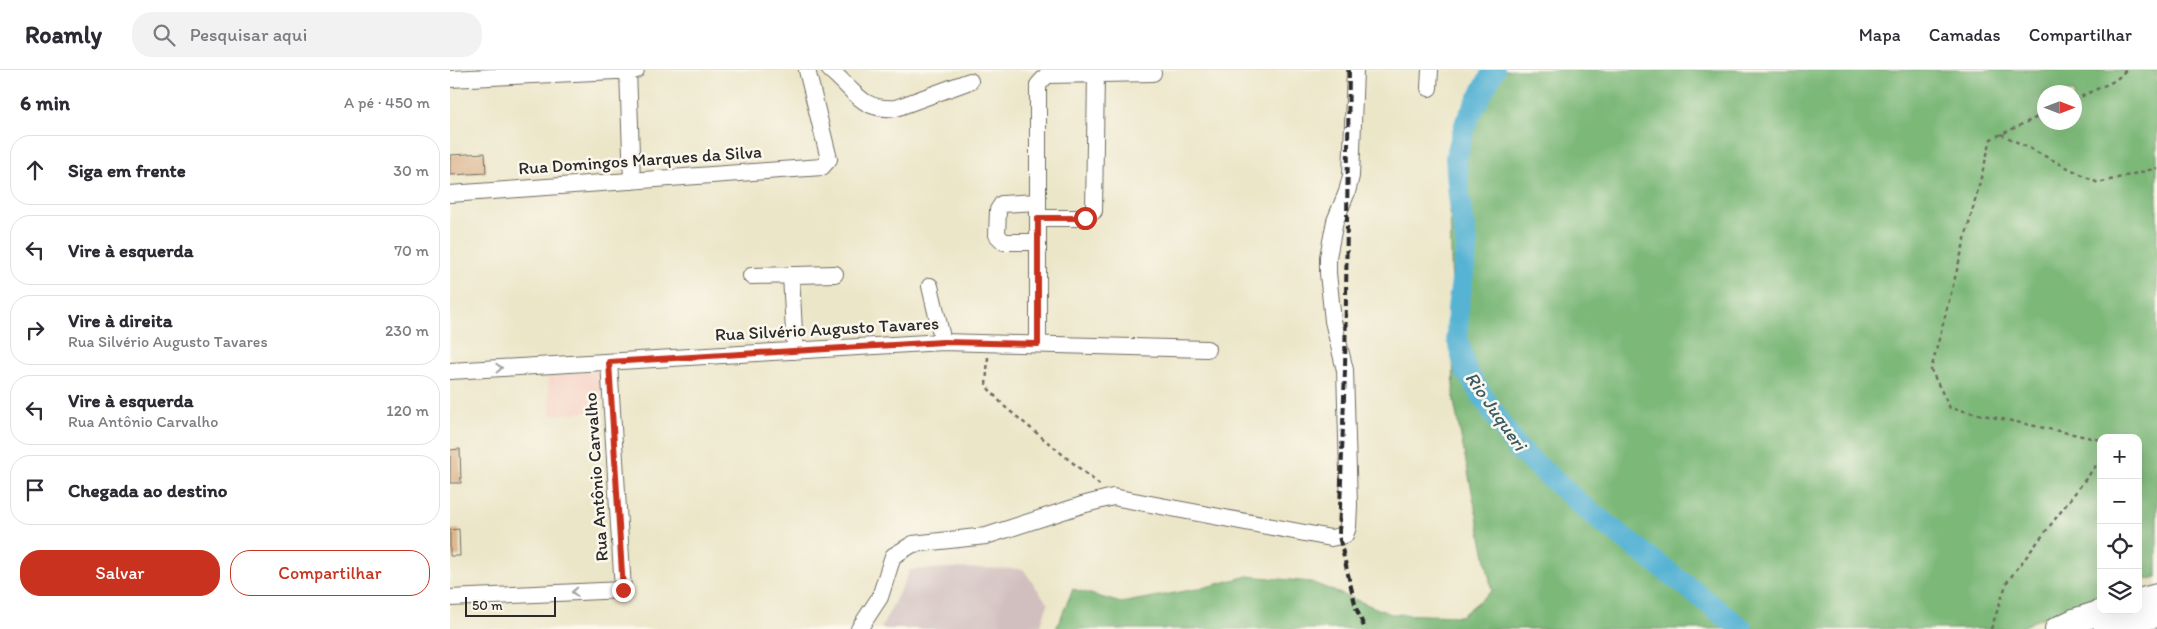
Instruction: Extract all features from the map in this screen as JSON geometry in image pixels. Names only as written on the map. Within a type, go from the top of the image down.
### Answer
[{"type":"highway","points":[[2142,600],[2157,596]]},
{"type":"highway","points":[[2057,629],[2097,614]]},
{"type":"highway","points":[[2106,629],[2118,624],[2157,615]]},
{"type":"street","points":[[628,70],[632,181]]},
{"type":"street","points":[[450,79],[636,70]]},
{"type":"street","points":[[830,70],[858,99],[874,107],[896,108],[970,81]]},
{"type":"street","points":[[859,629],[880,597],[893,556],[913,544],[986,536],[1113,497],[1331,538],[1345,534],[1348,527],[1349,505],[1345,370],[1333,321],[1328,256],[1335,221],[1348,192],[1351,176],[1355,70]]},
{"type":"street","points":[[1430,70],[1430,88]]},
{"type":"street","name":"Rua Domingos Marques da Silva","points":[[450,194],[822,167],[829,158],[810,71]]},
{"type":"street","points":[[1038,344],[1038,85],[1047,75],[1153,73]]},
{"type":"street","points":[[1038,218],[1085,218],[1094,211],[1096,74]]},
{"type":"street","points":[[1038,202],[1002,204],[998,210],[997,235],[1004,242],[1038,242]]},
{"type":"street","points":[[751,276],[835,274]]},
{"type":"street","points":[[791,275],[795,351]]},
{"type":"street","points":[[930,286],[943,342]]},
{"type":"street","name":"Rua Silvério Augusto Tavares","points":[[450,371],[943,342],[1207,349]]},
{"type":"street","name":"Rua Antônio Carvalho","points":[[450,598],[623,590],[609,362]]},
{"type":"path","points":[[2082,96],[2116,80],[2126,70]]},
{"type":"path","points":[[2037,117],[1991,139],[1931,370],[1950,408],[2097,439]]},
{"type":"path","points":[[2001,134],[2098,183],[2157,168]]},
{"type":"path","points":[[989,343],[986,386],[1005,407],[1113,497]]},
{"type":"path","points":[[1991,629],[2007,582],[2097,463]]},
{"type":"shaded area","points":[[599,372],[601,411],[550,415],[548,374]]},
{"type":"shaded area","points":[[948,568],[1023,569],[1048,604],[1039,629],[881,629],[910,570]]},
{"type":"green space","points":[[1486,70],[2157,70],[2157,577],[2142,581],[2142,434],[2097,434],[2097,597],[2019,629],[1056,629],[1073,589],[1121,603],[1202,588],[1248,576],[1311,582],[1391,614],[1461,616],[1492,591],[1454,402],[1449,156]]},
{"type":"building","points":[[485,153],[486,173],[450,175],[450,155]]},
{"type":"building","points":[[460,449],[461,483],[450,483],[450,450]]},
{"type":"building","points":[[459,529],[460,556],[450,556],[450,530]]},
{"type":"waterway","name":"Rio Juqueri","points":[[1494,70],[1466,122],[1456,158],[1459,196],[1467,247],[1458,308],[1457,337],[1466,371],[1516,447],[1585,508],[1742,629]]},
{"type":"railway","points":[[1349,70],[1345,370],[1339,536],[1356,608],[1365,629]]},
{"type":"route","points":[[623,590],[609,362],[943,342],[1038,344],[1038,218],[1085,218]]}]
